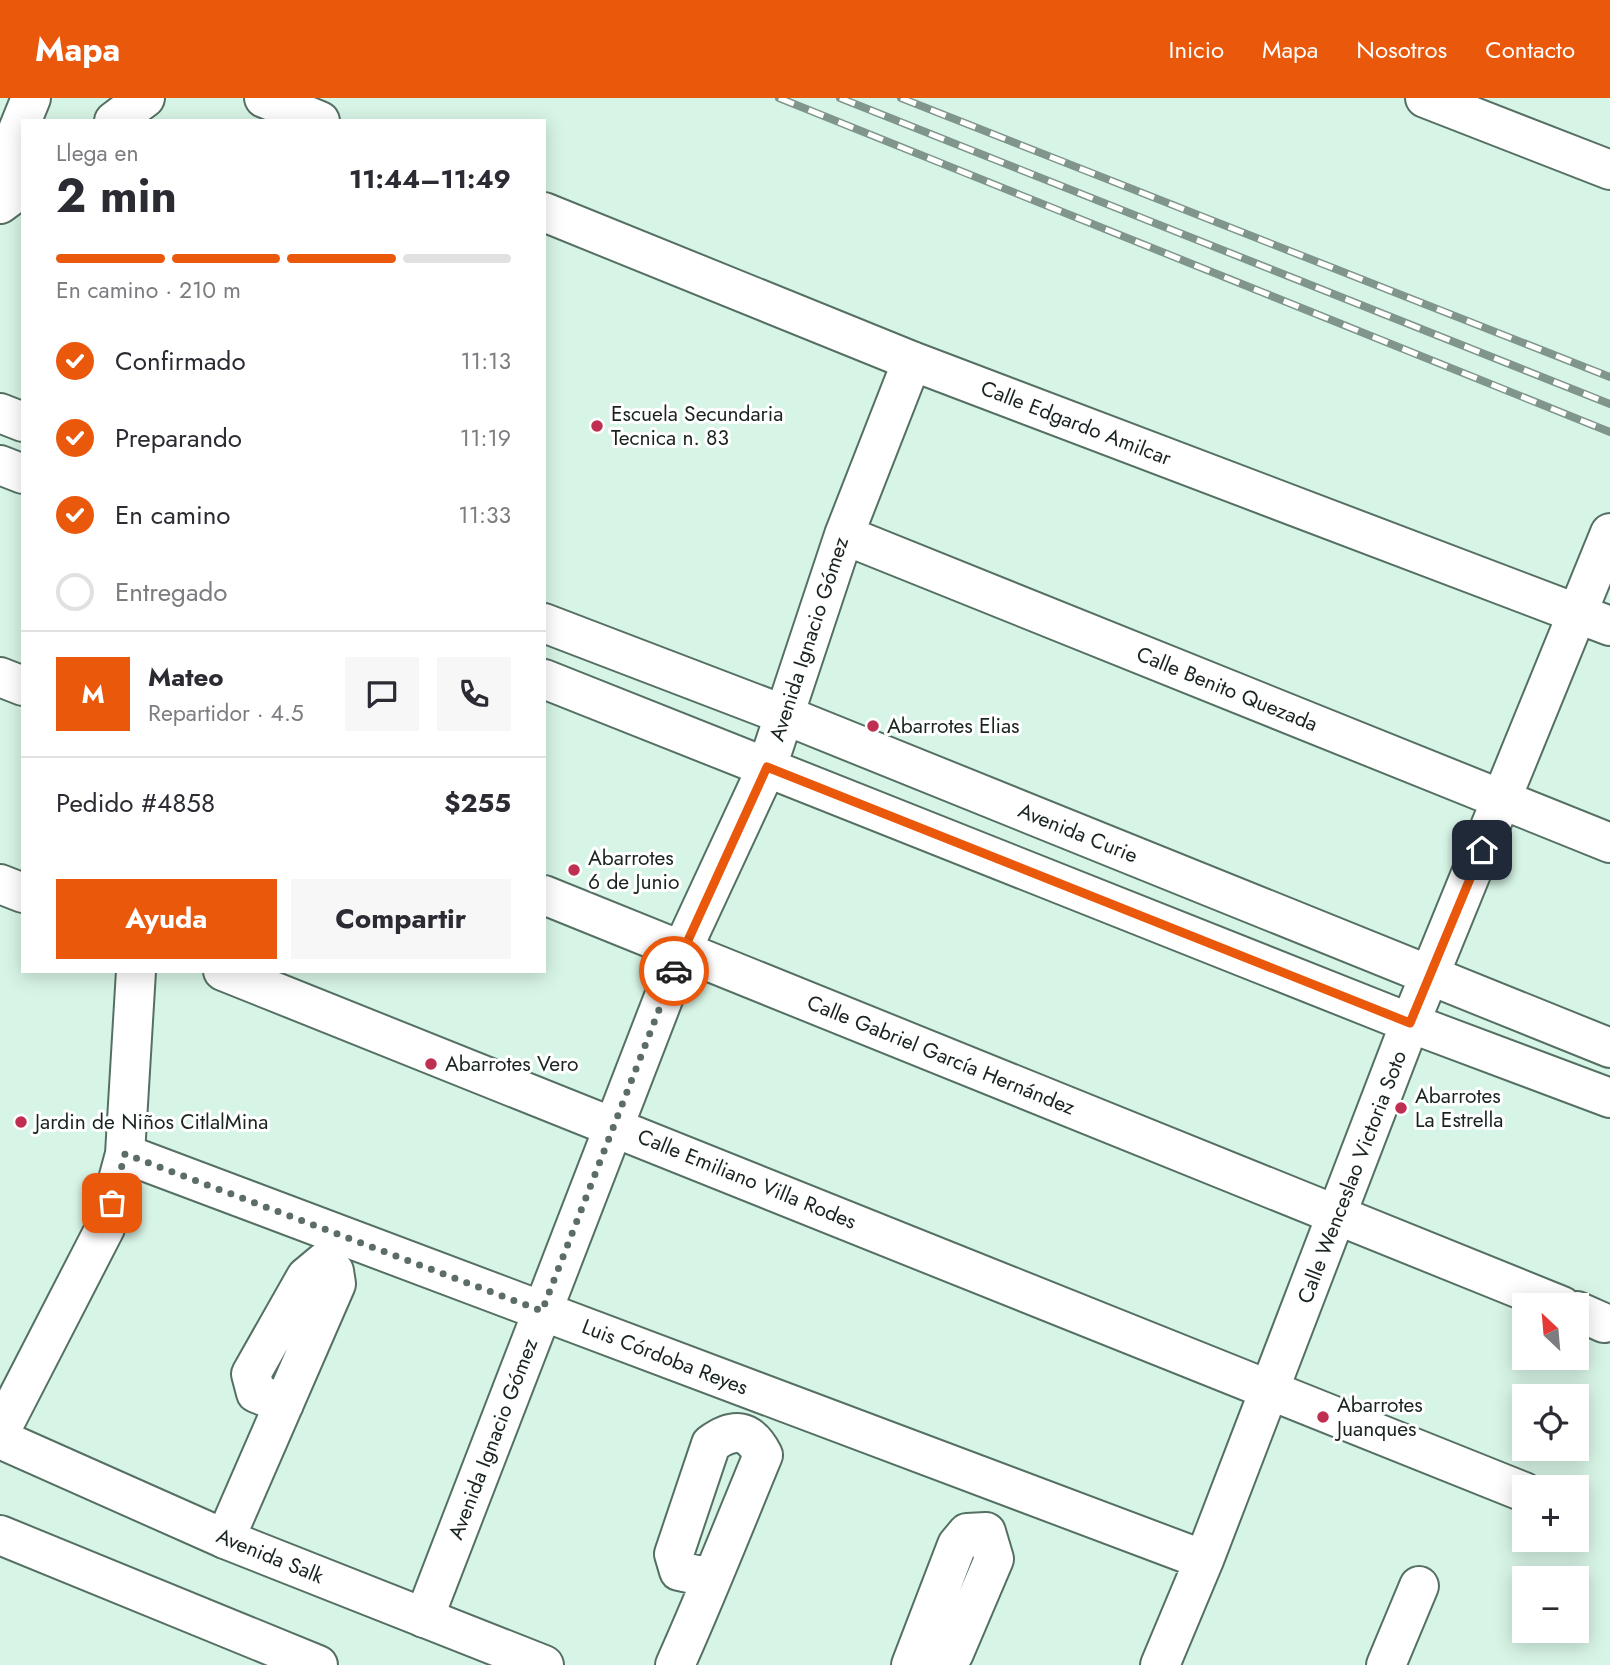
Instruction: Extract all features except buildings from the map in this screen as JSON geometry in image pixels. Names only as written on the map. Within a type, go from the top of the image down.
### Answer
[{"type":"street","points":[[23,119],[32,98]]},
{"type":"street","points":[[117,119],[145,98]]},
{"type":"street","points":[[264,98],[315,119]]},
{"type":"street","points":[[1425,98],[1610,170]]},
{"type":"street","points":[[0,174],[21,124]]},
{"type":"street","points":[[0,204],[21,188]]},
{"type":"street","name":"Calle Edgardo Amilcar","points":[[546,213],[912,361],[1594,619]]},
{"type":"street","name":"Avenida Ignacio Gómez","points":[[424,1618],[682,950],[767,767],[782,714],[844,535],[912,361]]},
{"type":"street","points":[[0,413],[21,421]]},
{"type":"street","points":[[0,465],[21,473]]},
{"type":"street","name":"Calle Wenceslao Victoria Soto","points":[[1160,1665],[1204,1560],[1410,1023],[1502,799],[1594,619],[1610,533]]},
{"type":"street","name":"Calle Benito Quezada","points":[[844,535],[1610,843]]},
{"type":"street","name":"Avenida Curie","points":[[546,623],[782,714],[1610,1048]]},
{"type":"street","points":[[0,677],[21,686]]},
{"type":"street","points":[[546,680],[1410,1023],[1610,1098]]},
{"type":"street","points":[[0,884],[21,892]]},
{"type":"street","name":"Calle Gabriel García Hernández","points":[[546,896],[1530,1293]]},
{"type":"street","points":[[0,1432],[105,1228],[125,1154],[136,973]]},
{"type":"street","name":"Calle Emiliano Villa Rodes","points":[[228,973],[1512,1487]]},
{"type":"street","name":"Luis Córdoba Reyes","points":[[125,1154],[1204,1560]]},
{"type":"street","points":[[225,1539],[284,1404]]},
{"type":"street","name":"Avenida Salk","points":[[0,1439],[225,1539],[544,1665]]},
{"type":"street","points":[[0,1535],[318,1665]]},
{"type":"street","points":[[674,1665],[711,1578]]},
{"type":"street","points":[[1387,1665],[1419,1586]]},
{"type":"railway","points":[[779,98],[1610,432]]},
{"type":"railway","points":[[840,98],[1610,404]]},
{"type":"railway","points":[[901,98],[1610,377]]},
{"type":"way so far","points":[[112,1203],[125,1154],[542,1311],[674,971]]},
{"type":"place","name":"Escuela Secundaria Tecnica n. 83","points":[[597,426]]},
{"type":"place","name":"Abarrotes Elias","points":[[873,726]]},
{"type":"place","name":"Abarrotes 6 de Junio","points":[[574,870]]},
{"type":"place","name":"Abarrotes Vero","points":[[431,1064]]},
{"type":"place","name":"Abarrotes La Estrella","points":[[1401,1108]]},
{"type":"place","name":"Jardin de Niños CitlalMina","points":[[21,1122]]},
{"type":"place","name":"Abarrotes Juanques","points":[[1323,1417]]},
{"type":"route","points":[[674,971],[767,767],[1410,1023],[1482,850]]}]
